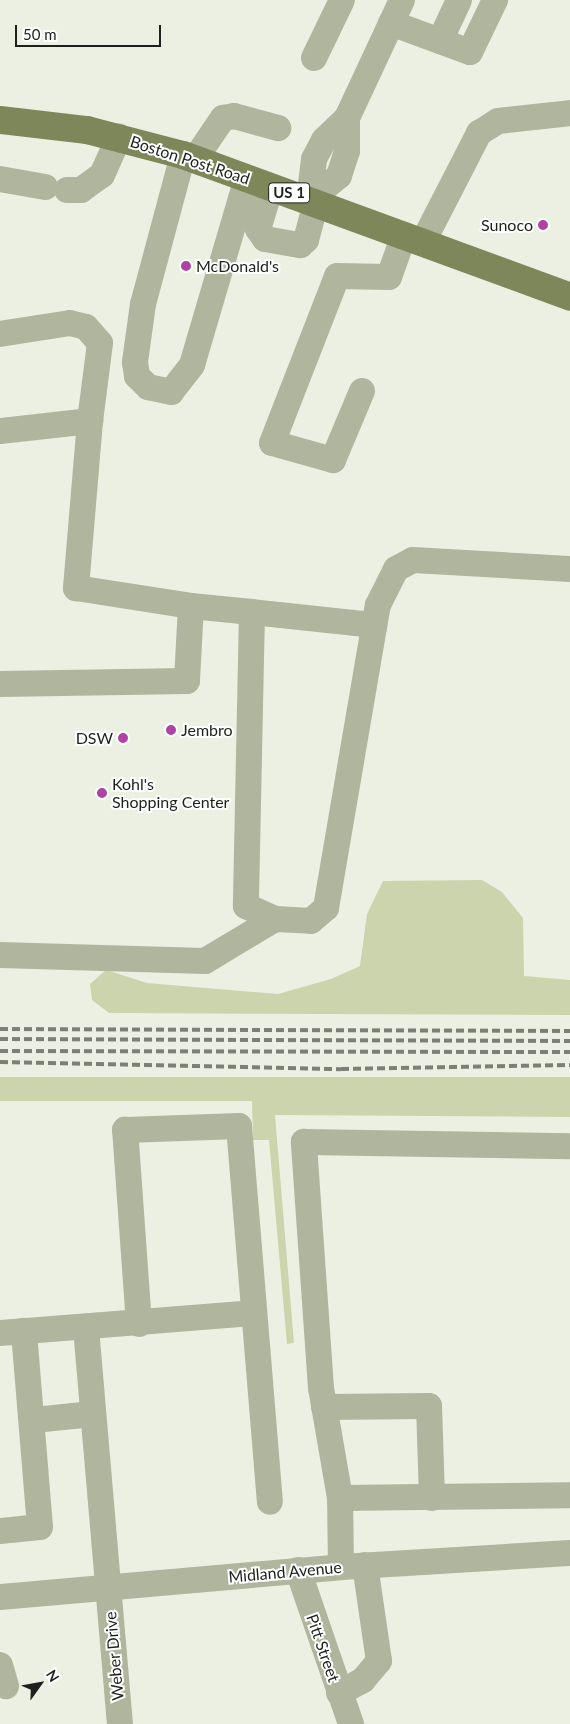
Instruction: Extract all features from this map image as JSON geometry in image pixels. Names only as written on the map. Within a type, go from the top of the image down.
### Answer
[{"type":"main road","name":"Boston Post Road","points":[[0,120],[120,137],[189,157],[570,296]]},
{"type":"street","points":[[314,58],[342,0]]},
{"type":"street","points":[[259,182],[258,230],[266,239],[300,245],[306,240],[313,202],[339,176],[347,151],[347,118],[402,0]]},
{"type":"street","points":[[440,41],[459,0]]},
{"type":"street","points":[[391,23],[470,52],[495,0]]},
{"type":"street","points":[[362,391],[333,460],[272,443],[337,276],[389,277],[479,133],[498,121],[570,113]]},
{"type":"street","points":[[259,182],[192,365],[170,392],[148,387],[137,376],[135,362],[142,314],[189,157],[223,118],[234,116],[278,128]]},
{"type":"street","points":[[0,179],[56,189],[81,190],[102,175],[120,137]]},
{"type":"street","points":[[0,334],[70,323],[86,327],[100,343],[90,421],[76,588],[191,606],[374,625]]},
{"type":"street","points":[[0,431],[90,421]]},
{"type":"street","points":[[252,612],[246,906],[275,919],[311,921],[326,908],[378,605],[396,569],[413,560],[570,569]]},
{"type":"street","points":[[0,684],[187,680],[191,606]]},
{"type":"street","points":[[0,955],[205,961],[275,919]]},
{"type":"street","points":[[140,1324],[125,1130],[239,1126],[252,1313],[270,1502]]},
{"type":"street","points":[[339,1693],[364,1680],[379,1661],[353,1566],[324,1407],[304,1142],[570,1146]]},
{"type":"street","points":[[0,1531],[40,1526],[34,1420],[12,1332],[140,1324],[252,1313]]},
{"type":"street","name":"Weber Drive","points":[[86,1328],[120,1724]]},
{"type":"street","points":[[324,1407],[429,1406],[432,1498]]},
{"type":"street","points":[[34,1420],[93,1414]]},
{"type":"street","points":[[340,1498],[570,1495]]},
{"type":"street","name":"Midland Avenue","points":[[0,1597],[298,1570],[570,1553]]},
{"type":"street","name":"Pitt Street","points":[[298,1570],[351,1724]]},
{"type":"green space","points":[[482,880],[502,892],[523,918],[524,976],[570,980],[570,1015],[109,1013],[92,1000],[90,984],[106,970],[147,983],[278,994],[331,979],[360,966],[367,914],[383,881]]},
{"type":"green space","points":[[0,1077],[570,1077],[570,1117],[275,1115],[294,1343],[287,1344],[269,1140],[253,1140],[252,1101],[0,1101]]},
{"type":"railway","points":[[0,1029],[570,1031]]},
{"type":"railway","points":[[0,1039],[570,1041]]},
{"type":"railway","points":[[0,1051],[570,1052]]},
{"type":"railway","points":[[0,1062],[341,1069],[570,1065]]},
{"type":"place","name":"Sunoco","points":[[543,225]]},
{"type":"place","name":"McDonald's","points":[[186,266]]},
{"type":"place","name":"Jembro","points":[[171,730]]},
{"type":"place","name":"DSW","points":[[123,738]]},
{"type":"place","name":"Kohl's Shopping Center","points":[[102,793]]}]
